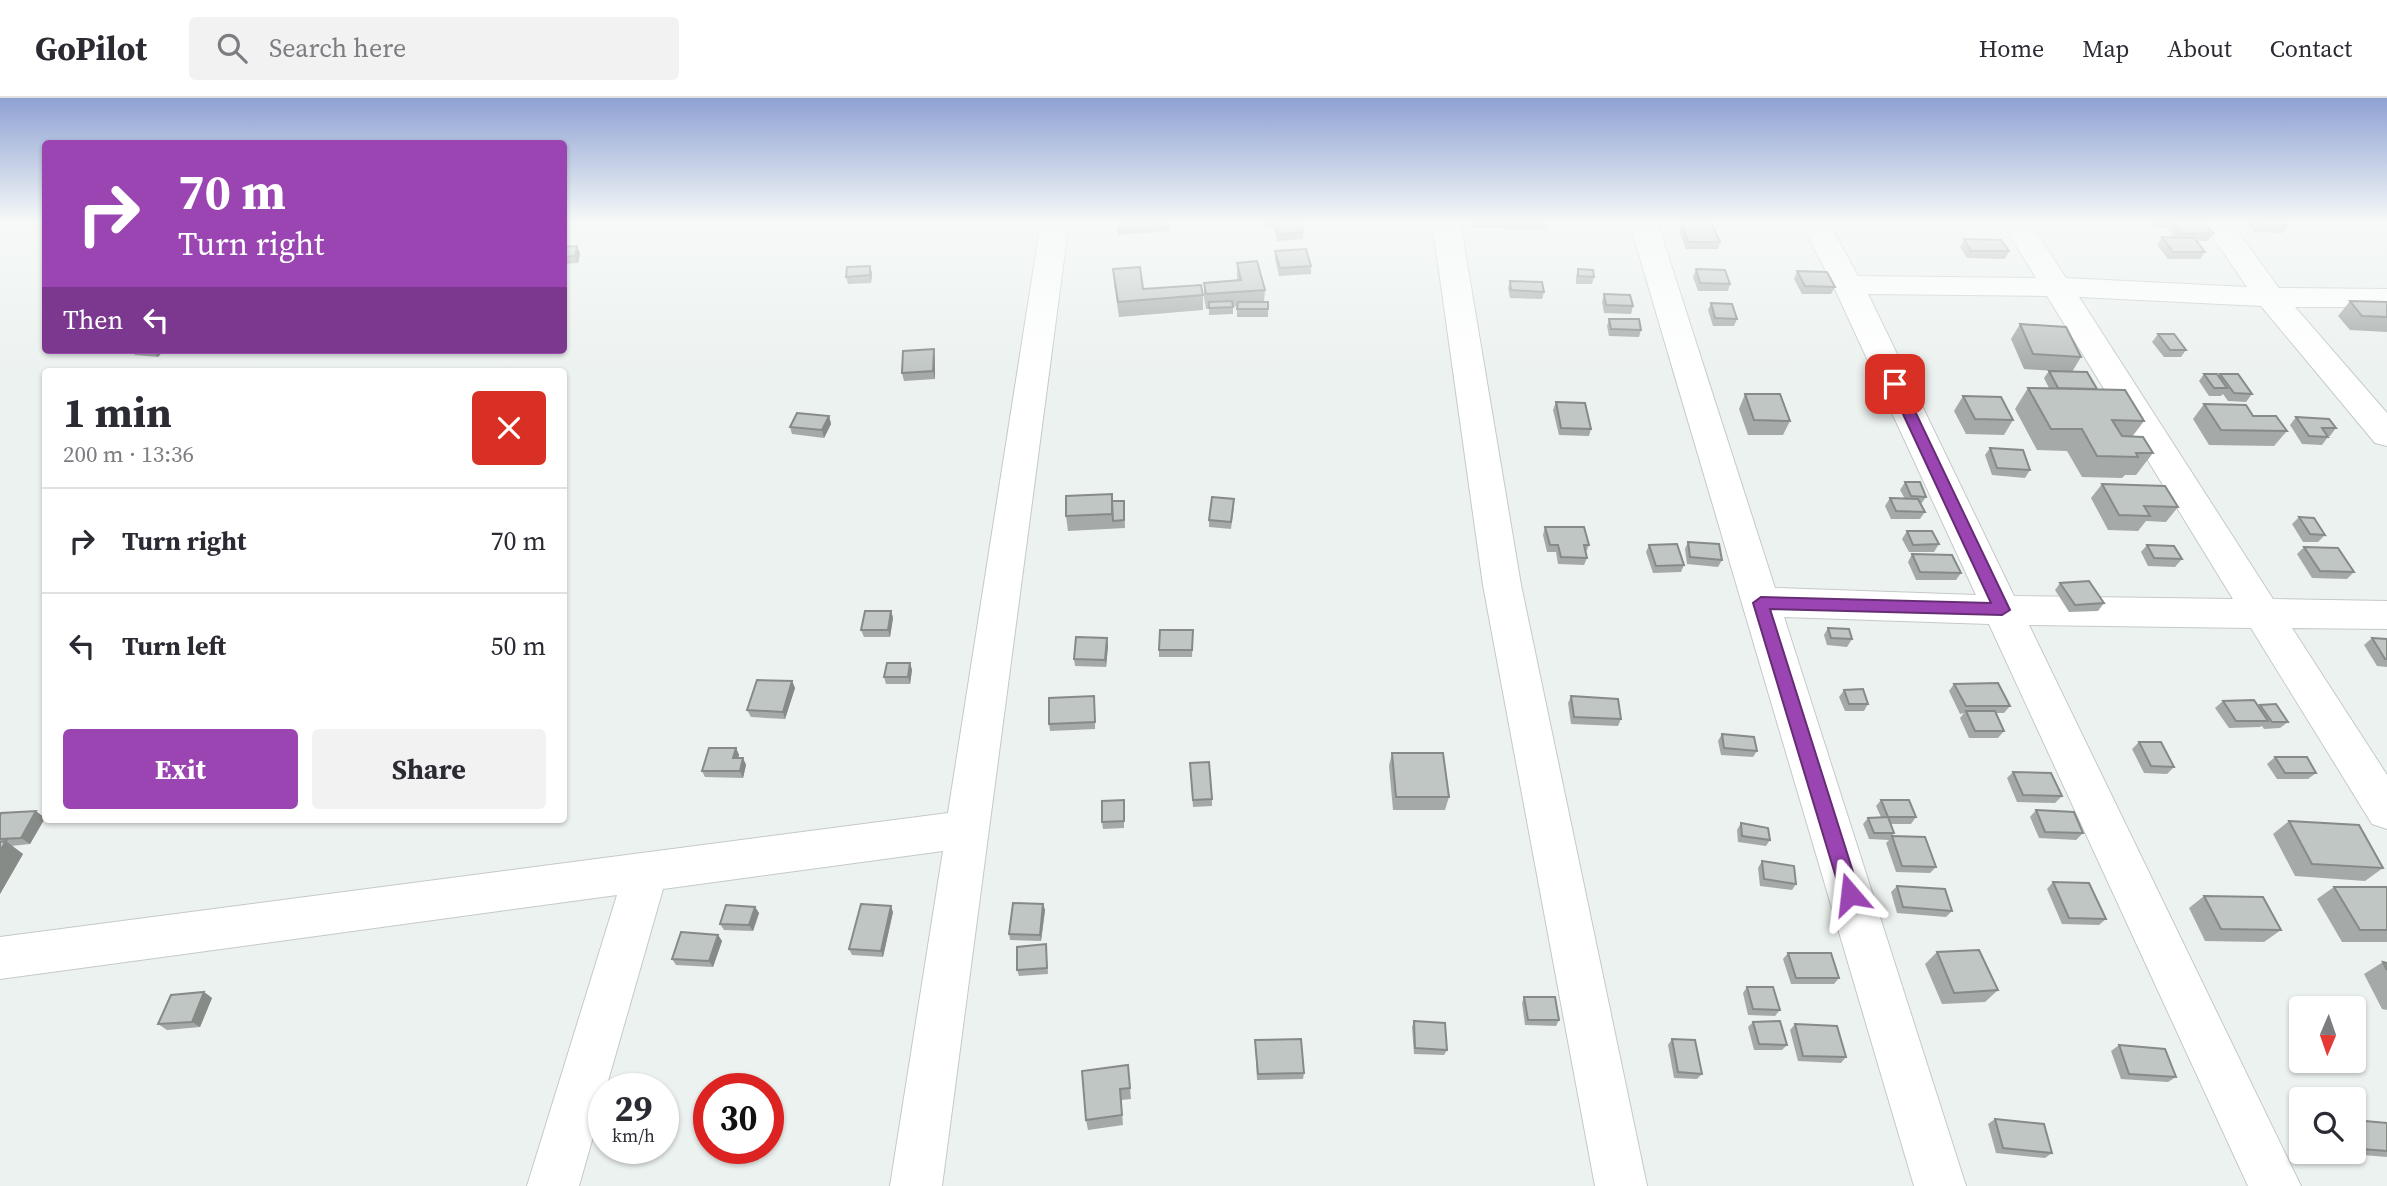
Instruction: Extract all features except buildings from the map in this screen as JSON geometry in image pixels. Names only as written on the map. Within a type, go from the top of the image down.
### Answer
[{"type":"street","points":[[916,1186],[1048,272]]},
{"type":"street","points":[[1454,272],[1502,585],[1621,1186]]},
{"type":"street","points":[[1659,272],[1940,1186]]},
{"type":"street","points":[[1841,272],[2275,1186]]},
{"type":"street","points":[[2047,272],[2387,811]]},
{"type":"street","points":[[2253,272],[2387,435]]},
{"type":"street","points":[[1848,285],[2056,287],[2387,298]]},
{"type":"street","points":[[1761,603],[2002,610],[2387,615]]},
{"type":"street","points":[[0,958],[967,829]]},
{"type":"street","points":[[553,1186],[646,872]]},
{"type":"route","points":[[1850,894],[1761,603],[2002,610],[1895,384]]}]
